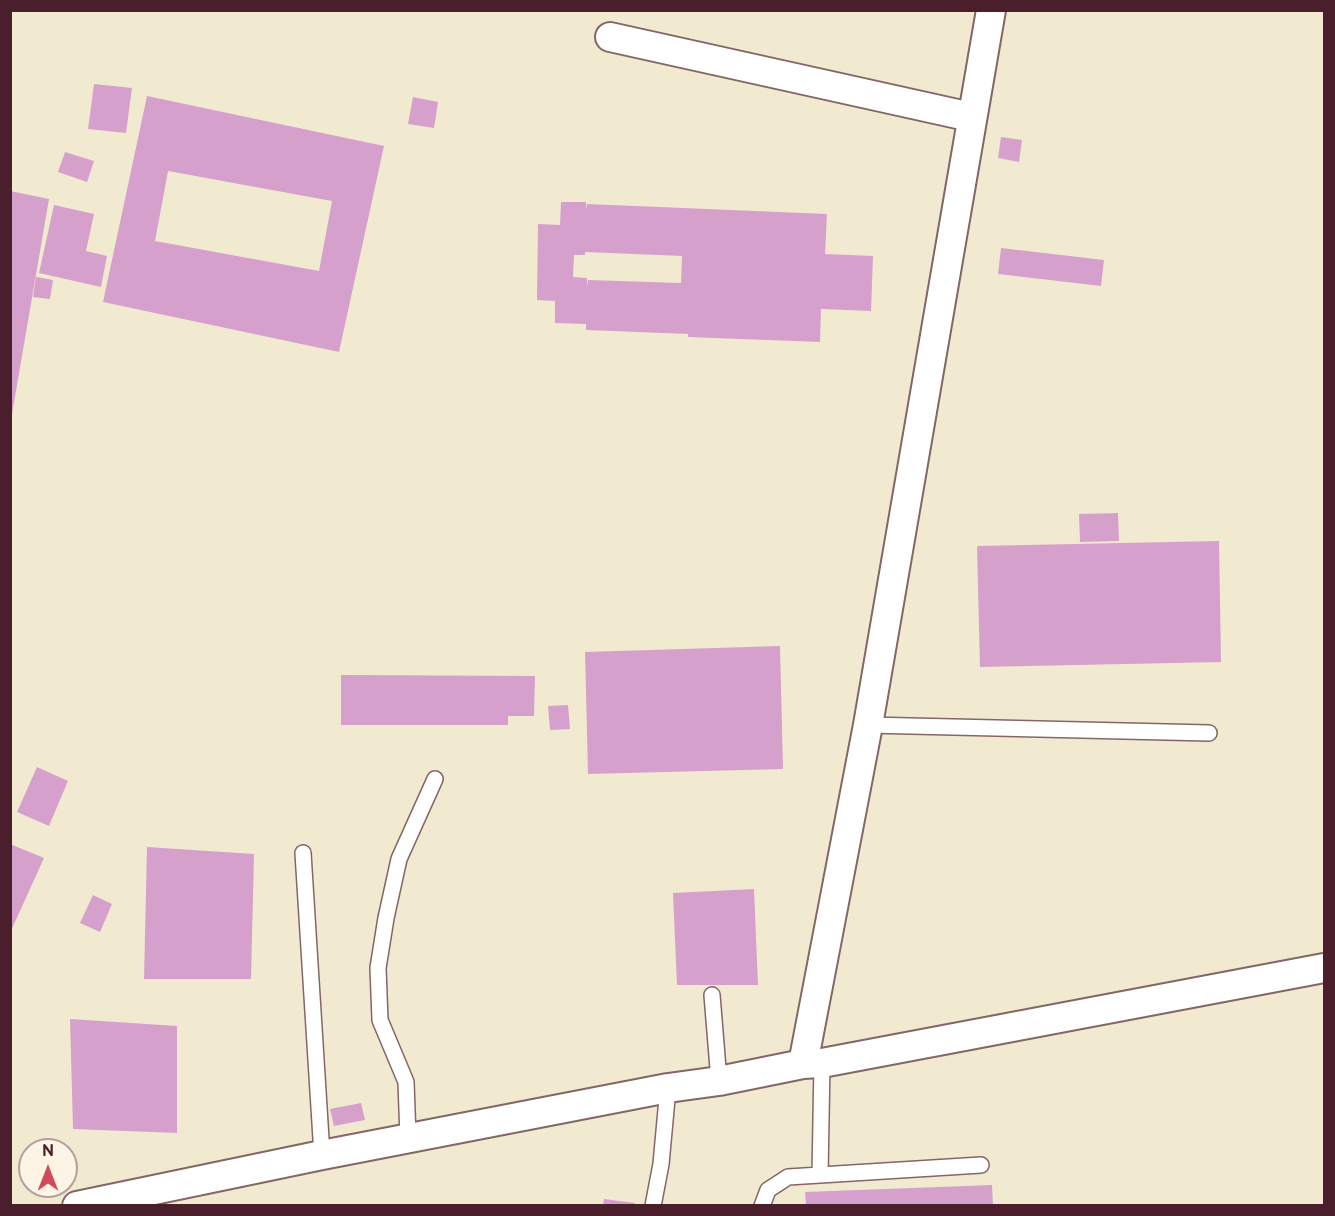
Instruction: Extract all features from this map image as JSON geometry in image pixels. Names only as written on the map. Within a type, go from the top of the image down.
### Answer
[{"type":"street","points":[[812,1063],[991,10]]},
{"type":"street","points":[[610,37],[971,117]]},
{"type":"street","points":[[77,1206],[322,1155],[668,1088],[719,1081],[1324,968]]},
{"type":"lane","points":[[868,725],[1209,733]]},
{"type":"lane","points":[[408,1138],[406,1082],[380,1020],[378,968],[399,859],[435,779]]},
{"type":"lane","points":[[303,854],[322,1155]]},
{"type":"lane","points":[[712,995],[719,1081]]},
{"type":"lane","points":[[812,1063],[820,1174]]},
{"type":"lane","points":[[653,1206],[661,1164],[668,1088]]},
{"type":"lane","points":[[762,1206],[768,1190],[788,1177],[981,1165]]},
{"type":"building","points":[[94,84],[132,88],[126,133],[88,129]]},
{"type":"building","points":[[147,96],[384,146],[339,352],[103,302]],"holes":[[[168,171],[332,201],[319,271],[155,241]]]},
{"type":"building","points":[[413,97],[438,102],[434,128],[408,124]]},
{"type":"building","points":[[1001,137],[1022,140],[1019,162],[998,158]]},
{"type":"building","points":[[65,152],[94,161],[87,182],[58,172]]},
{"type":"building","points":[[10,191],[49,199],[12,414],[10,414]]},
{"type":"building","points":[[561,202],[586,202],[586,210],[587,204],[827,214],[825,254],[873,256],[871,311],[821,309],[820,342],[586,330],[586,324],[555,323],[555,301],[537,300],[538,224],[560,225]],"holes":[[[585,252],[682,256],[681,283],[588,280],[587,287],[587,278],[573,277],[574,255],[585,255]]]},
{"type":"building","points":[[54,205],[94,214],[86,251],[107,256],[101,287],[39,273]]},
{"type":"building","points":[[1001,248],[1104,260],[1101,286],[998,274]]},
{"type":"building","points":[[36,277],[53,280],[50,299],[33,297]]},
{"type":"building","points":[[1118,513],[1119,541],[1080,542],[1079,514]]},
{"type":"building","points":[[1219,541],[1221,662],[980,667],[977,546]]},
{"type":"building","points":[[780,646],[783,769],[588,774],[585,652]]},
{"type":"building","points":[[341,675],[535,676],[534,716],[508,716],[508,725],[341,725]]},
{"type":"building","points":[[568,705],[570,729],[550,730],[548,706]]},
{"type":"building","points":[[37,767],[68,781],[49,826],[17,812]]},
{"type":"building","points":[[10,844],[44,858],[10,933]]},
{"type":"building","points":[[147,847],[254,854],[251,979],[144,979]]},
{"type":"building","points":[[754,889],[758,985],[677,985],[673,893]]},
{"type":"building","points":[[93,895],[112,904],[100,932],[80,923]]},
{"type":"building","points":[[70,1019],[177,1026],[177,1133],[73,1129]]},
{"type":"building","points":[[361,1103],[365,1120],[334,1126],[330,1109]]},
{"type":"building","points":[[992,1185],[993,1206],[806,1206],[805,1192]]},
{"type":"building","points":[[604,1199],[635,1203],[635,1206],[603,1206]]}]
